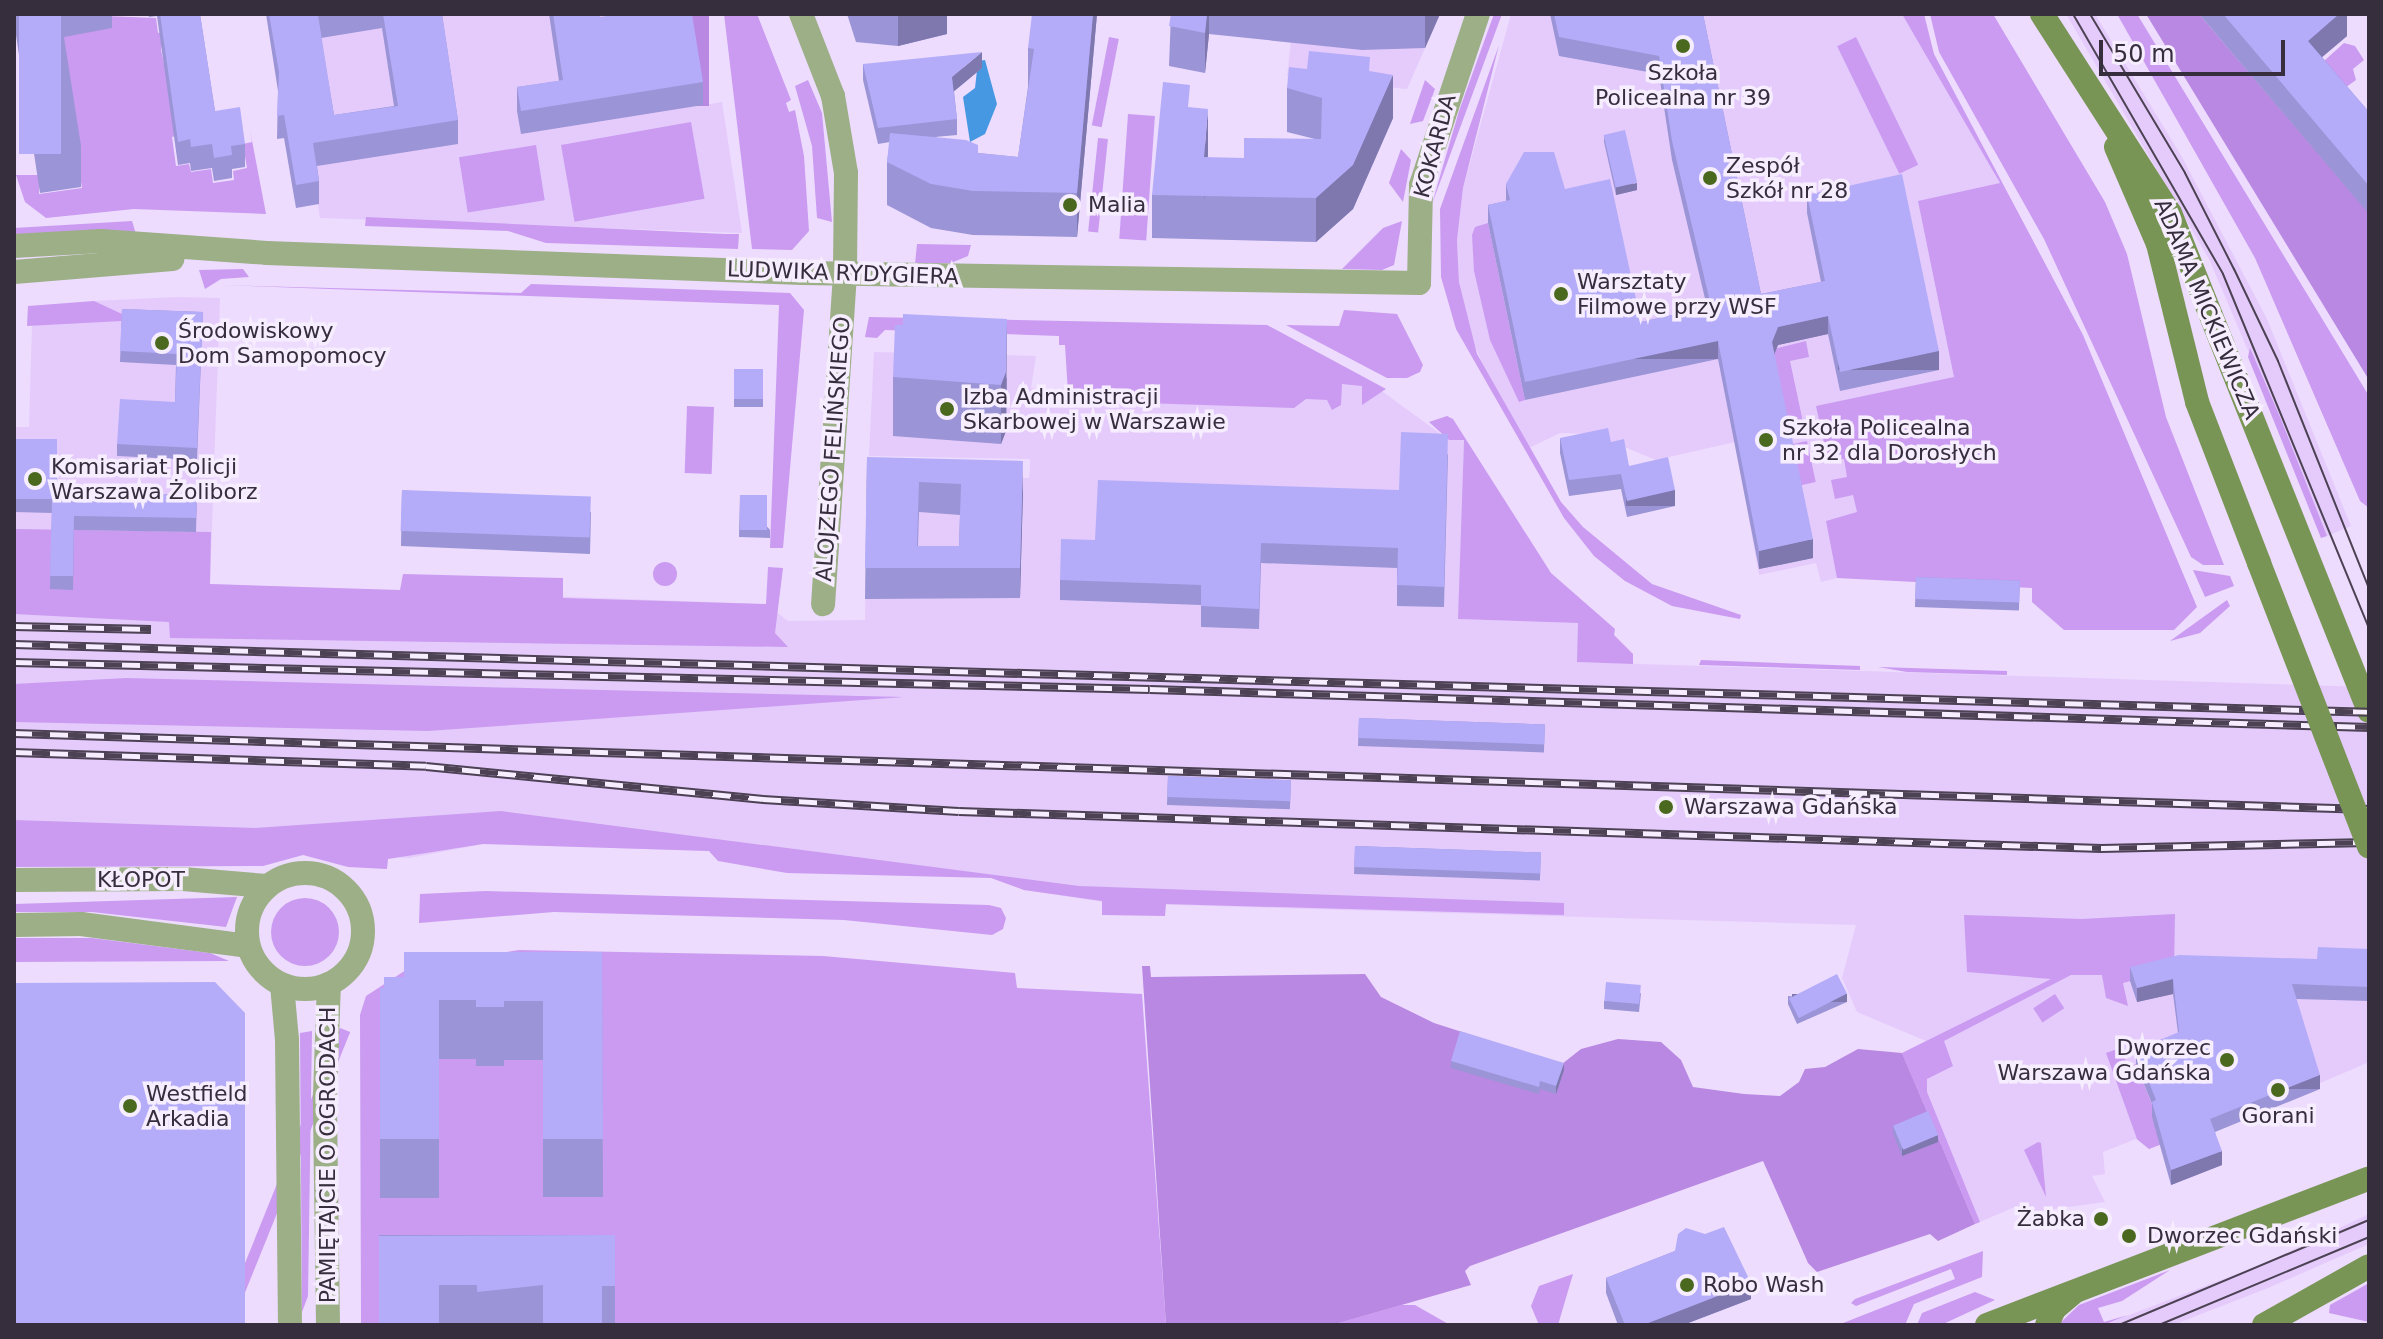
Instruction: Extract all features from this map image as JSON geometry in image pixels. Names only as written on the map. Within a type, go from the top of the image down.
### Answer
[{"type":"main road","name":"ADAMA MICKIEWICZA","points":[[2042,14],[2170,213],[2305,544],[2369,711]]},
{"type":"main road","name":"ADAMA MICKIEWICZA","points":[[2088,87],[2158,244],[2197,402],[2369,846]]},
{"type":"main road","points":[[1987,1325],[2085,1284],[2369,1178]]},
{"type":"main road","points":[[2264,1325],[2369,1266]]},
{"type":"main road","points":[[2047,1325],[2054,1309],[2085,1284]]},
{"type":"street","name":"ALOJZEGO FELIŃSKIEGO","points":[[801,14],[842,133],[845,274],[823,604]]},
{"type":"street","name":"KOKARDA","points":[[1419,283],[1421,185],[1478,14]]},
{"type":"street","name":"LUDWIKA RYDYGIERA","points":[[17,246],[101,241],[267,253],[845,274],[1419,283]]},
{"type":"street","points":[[17,246],[18,271]]},
{"type":"street","name":"LUDWIKA RYDYGIERA","points":[[18,271],[267,253]]},
{"type":"street","points":[[293,874],[319,874],[350,894],[360,912],[361,948],[348,970],[329,984],[303,990],[282,985],[254,960],[248,946],[247,922],[267,886],[293,874]]},
{"type":"street","name":"KŁOPOT","points":[[14,880],[183,879],[267,886]]},
{"type":"street","name":"KŁOPOT","points":[[14,925],[81,924],[248,946]]},
{"type":"street","name":"PAMIĘTAJCIE O OGRODACH","points":[[328,1325],[325,1068],[329,984]]},
{"type":"street","name":"PAMIĘTAJCIE O OGRODACH","points":[[282,985],[287,1040],[290,1325]]},
{"type":"shaded area","points":[[55,14],[156,18],[158,33],[164,32],[161,50],[180,135],[172,137],[176,166],[189,164],[191,172],[211,169],[213,183],[234,180],[233,171],[247,168],[243,144],[252,142],[250,130],[266,214],[134,209],[46,218],[25,202],[16,175],[39,175],[39,194],[82,188]]},
{"type":"shaded area","points":[[289,14],[690,14],[705,105],[722,102],[742,233],[320,218]]},
{"type":"shaded area","points":[[690,14],[709,14],[709,106],[690,106]]},
{"type":"shaded area","points":[[724,14],[757,14],[791,100],[786,103],[789,112],[795,110],[804,156],[809,231],[792,250],[752,249]]},
{"type":"shaded area","points":[[1294,14],[1440,14],[1407,89],[1287,77]]},
{"type":"shaded area","points":[[1494,14],[1502,14],[1432,204],[1459,111]]},
{"type":"shaded area","points":[[1511,14],[1902,14],[1964,116],[2059,294],[1837,578],[1821,582],[1816,563],[1759,575],[1735,442],[1656,460],[1593,434],[1560,433],[1529,448],[1491,384],[1472,339],[1459,282],[1457,240],[1463,188]]},
{"type":"shaded area","points":[[1902,14],[1924,14],[1934,54],[2083,335],[2197,607],[2174,630],[2064,630],[2032,602],[2032,588],[1837,578],[1826,521],[1857,512],[1853,495],[1835,499],[1831,480],[1847,477],[1844,459],[1828,461],[1816,406],[1954,377],[1918,201],[2000,183]]},
{"type":"shaded area","points":[[1930,14],[1993,14],[2105,202],[2127,254],[2166,417],[2224,565],[2203,565],[2191,557],[2044,239],[1939,52]]},
{"type":"shaded area","points":[[2066,14],[2095,14],[2182,157],[2267,319],[2351,526],[2327,536],[2209,259]]},
{"type":"shaded area","points":[[2117,14],[2137,14],[2369,396],[2369,508],[2360,501],[2255,258]]},
{"type":"shaded area","points":[[2146,14],[2199,14],[2369,213],[2369,380]]},
{"type":"shaded area","points":[[1109,37],[1119,39],[1102,127],[1092,125]]},
{"type":"shaded area","points":[[1856,37],[1918,165],[1899,174],[1837,46]]},
{"type":"shaded area","points":[[2344,43],[2355,46],[2364,60],[2353,69],[2356,80],[2342,90],[2324,61]]},
{"type":"shaded area","points":[[1499,45],[1463,188],[1457,240],[1459,282],[1477,354],[1561,502],[1583,527],[1652,584],[1741,615],[1740,619],[1672,606],[1625,581],[1594,556],[1564,518],[1456,329],[1441,277],[1440,209]]},
{"type":"shaded area","points":[[808,80],[822,113],[832,222],[817,218],[812,146],[795,86]]},
{"type":"shaded area","points":[[1425,80],[1435,89],[1423,121],[1410,124]]},
{"type":"shaded area","points":[[1128,114],[1155,116],[1146,241],[1119,239]]},
{"type":"shaded area","points":[[691,122],[705,199],[575,222],[561,145]]},
{"type":"shaded area","points":[[1098,138],[1108,139],[1098,233],[1088,231]]},
{"type":"shaded area","points":[[536,145],[545,200],[468,213],[459,157]]},
{"type":"shaded area","points":[[1401,149],[1411,160],[1403,202],[1389,183]]},
{"type":"shaded area","points":[[366,217],[739,234],[738,249],[546,243],[508,231],[365,226]]},
{"type":"shaded area","points":[[132,221],[136,234],[14,235],[14,228]]},
{"type":"shaded area","points":[[1402,221],[1394,265],[1382,270],[1342,269],[1383,228]]},
{"type":"shaded area","points":[[1488,223],[1525,400],[1519,402],[1490,340],[1474,271],[1472,235],[1475,227]]},
{"type":"shaded area","points":[[917,244],[971,245],[968,256],[951,263],[915,264]]},
{"type":"shaded area","points":[[243,269],[249,277],[221,279],[205,289],[199,270]]},
{"type":"shaded area","points":[[531,284],[790,293],[804,310],[783,548],[770,548],[779,305],[220,285],[521,293]]},
{"type":"shaded area","points":[[220,298],[210,584],[766,604],[788,621],[865,620],[868,475],[1029,478],[1030,470],[1030,459],[869,456],[874,352],[1036,356],[1031,388],[1255,396],[1324,374],[1383,392],[1449,440],[1464,440],[1459,619],[1578,623],[1578,662],[2369,687],[2369,1062],[2318,1084],[2320,1089],[2165,1151],[2162,1144],[2149,1149],[2136,1139],[2103,1152],[2105,1174],[2092,1176],[2105,1202],[2024,1213],[2017,1206],[1975,1224],[1902,1053],[1926,1041],[1857,1012],[1842,978],[1856,925],[1110,903],[1024,890],[990,877],[716,858],[709,851],[483,844],[409,858],[324,853],[14,860],[14,427],[29,427],[32,326],[103,310],[94,301]]},
{"type":"shaded area","points":[[94,301],[122,314],[122,321],[27,326],[28,306]]},
{"type":"shaded area","points":[[1344,310],[1397,314],[1423,365],[1420,372],[1407,378],[1387,378],[1286,325],[1339,326]]},
{"type":"shaded area","points":[[869,317],[1267,325],[1386,389],[1362,405],[1362,386],[1342,384],[1341,405],[1332,410],[1327,400],[1306,399],[1294,408],[1083,401],[1068,393],[1065,345],[1059,345],[1059,336],[885,330],[877,338],[865,337]]},
{"type":"shaded area","points":[[1806,341],[1809,357],[1790,361],[1803,422],[1787,426],[1770,350]]},
{"type":"shaded area","points":[[2250,348],[2327,536],[2321,538],[2248,357]]},
{"type":"shaded area","points":[[687,406],[714,407],[712,474],[685,473]]},
{"type":"shaded area","points":[[1447,416],[1453,419],[1551,573],[1615,629],[1614,635],[1633,654],[1633,664],[1577,662],[1578,623],[1458,619],[1464,440],[1449,440],[1429,422]]},
{"type":"shaded area","points":[[1807,441],[1816,482],[1800,485],[1791,444]]},
{"type":"shaded area","points":[[14,529],[211,532],[210,584],[400,590],[403,574],[563,578],[563,598],[766,604],[768,567],[783,568],[775,633],[788,647],[170,638],[169,622],[14,614]]},
{"type":"shaded area","points":[[665,562],[674,565],[677,574],[674,583],[665,586],[656,583],[653,574],[656,565]]},
{"type":"shaded area","points":[[2193,570],[2230,576],[2234,586],[2205,597]]},
{"type":"shaded area","points":[[2227,600],[2230,606],[2200,633],[2170,641]]},
{"type":"shaded area","points":[[1701,660],[1860,666],[1860,670],[1699,665]]},
{"type":"shaded area","points":[[1878,667],[2007,671],[2007,675],[1907,672]]},
{"type":"shaded area","points":[[126,678],[904,697],[428,731],[14,722],[14,684]]},
{"type":"shaded area","points":[[501,811],[1079,886],[1564,903],[1564,915],[1166,904],[1165,916],[1102,915],[1102,901],[1024,890],[991,878],[787,873],[718,861],[709,851],[483,844],[388,859],[387,869],[348,867],[303,855],[263,866],[14,867],[14,820],[255,828]]},
{"type":"shaded area","points":[[486,891],[989,905],[1001,908],[1006,918],[1003,929],[992,935],[844,920],[554,912],[419,923],[420,894]]},
{"type":"shaded area","points":[[237,897],[226,927],[92,912],[14,912],[14,904]]},
{"type":"shaded area","points":[[305,898],[329,908],[339,932],[329,956],[305,966],[281,956],[271,932],[281,908]]},
{"type":"shaded area","points":[[2175,914],[2174,970],[2123,983],[2128,1006],[2106,998],[2102,975],[2071,975],[1944,1041],[1953,1066],[1927,1079],[1927,1092],[1980,1222],[1975,1224],[1902,1053],[2051,979],[1967,972],[1964,915],[2082,919]]},
{"type":"shaded area","points":[[14,938],[92,938],[210,953],[229,961],[14,962]]},
{"type":"shaded area","points":[[519,950],[823,956],[1015,973],[1017,988],[1142,994],[1166,1325],[361,1325],[360,1015],[366,996],[409,968]]},
{"type":"shaded area","points":[[1142,966],[1150,966],[1151,977],[1365,974],[1381,997],[1434,1023],[1562,1064],[1581,1049],[1618,1039],[1661,1042],[1681,1060],[1693,1087],[1744,1094],[1780,1096],[1799,1082],[1805,1069],[1825,1067],[1858,1049],[1902,1053],[1975,1224],[1938,1241],[1930,1234],[1817,1272],[1808,1263],[1763,1161],[1470,1266],[1465,1271],[1471,1285],[1332,1325],[1166,1325]]},
{"type":"shaded area","points":[[2055,994],[2064,1008],[2042,1022],[2033,1008]]},
{"type":"shaded area","points":[[340,1028],[350,1032],[239,1307],[229,1303]]},
{"type":"shaded area","points":[[312,1031],[308,1296],[302,1312],[300,1033]]},
{"type":"shaded area","points":[[2120,1048],[2129,1067],[2136,1064],[2156,1115],[2152,1117],[2162,1144],[2149,1149],[2137,1139],[2106,1053]]},
{"type":"shaded area","points":[[2041,1143],[2046,1197],[2024,1150]]},
{"type":"shaded area","points":[[2369,1214],[2369,1244],[2268,1288],[2173,1325],[2103,1325],[2263,1264]]},
{"type":"shaded area","points":[[1983,1251],[1982,1277],[1914,1304],[1905,1325],[1838,1325],[1955,1279],[1951,1269],[1856,1306],[1851,1303],[1855,1299]]},
{"type":"shaded area","points":[[2170,1270],[2122,1301],[2098,1308],[2104,1322],[2128,1315],[2103,1325],[2058,1325],[2079,1305]]},
{"type":"shaded area","points":[[1573,1274],[1558,1325],[1539,1325],[1531,1306],[1539,1286]]},
{"type":"shaded area","points":[[2369,1283],[2369,1322],[2329,1313],[2330,1305]]},
{"type":"shaded area","points":[[1975,1292],[1995,1300],[1941,1325],[1917,1325],[1922,1313]]},
{"type":"shaded area","points":[[1401,1305],[1415,1305],[1450,1325],[1332,1325]]},
{"type":"water","points":[[985,60],[997,104],[985,134],[970,142],[963,97],[975,88],[978,61]]},
{"type":"building","points":[[19,14],[61,14],[61,154],[19,154]]},
{"type":"building","points":[[160,14],[200,14],[215,111],[240,107],[245,144],[231,146],[232,155],[214,158],[212,144],[191,147],[190,139],[178,142]]},
{"type":"building","points":[[269,14],[326,14],[318,15],[334,115],[398,106],[383,14],[442,14],[458,120],[313,143],[319,181],[296,185],[284,115],[277,116],[279,72]]},
{"type":"building","points":[[553,14],[599,14],[600,17],[692,14],[703,82],[521,111],[517,87],[563,80]]},
{"type":"building","points":[[1032,14],[1093,14],[1077,193],[973,191],[931,184],[887,162],[890,133],[966,140],[978,145],[978,153],[1018,157],[1034,49],[1028,48]]},
{"type":"building","points":[[1171,14],[1207,14],[1205,33],[1169,26]]},
{"type":"building","points":[[1554,14],[1703,14],[1761,294],[1825,281],[1807,195],[1902,174],[1939,351],[1840,372],[1828,316],[1778,327],[1772,342],[1813,539],[1759,551],[1718,341],[1525,382],[1488,205],[1510,200],[1506,184],[1524,152],[1554,152],[1565,189],[1610,179],[1641,322],[1711,306],[1672,141],[1659,56],[1559,37]]},
{"type":"building","points":[[2223,14],[2339,14],[2308,41],[2369,112],[2369,186]]},
{"type":"building","points":[[1309,51],[1370,57],[1369,71],[1393,75],[1353,165],[1316,198],[1152,195],[1163,82],[1190,85],[1188,107],[1208,109],[1204,157],[1244,158],[1244,138],[1321,139],[1322,98],[1287,88],[1289,67],[1307,69]]},
{"type":"building","points":[[982,52],[952,77],[957,119],[878,128],[863,64]]},
{"type":"building","points":[[1625,130],[1637,183],[1616,188],[1604,135]]},
{"type":"building","points":[[122,309],[203,312],[197,448],[117,444],[120,399],[175,402],[177,354],[120,351]]},
{"type":"building","points":[[903,314],[1007,319],[1006,372],[1001,385],[893,377],[895,325],[903,325]]},
{"type":"building","points":[[734,369],[763,369],[763,399],[734,399]]},
{"type":"building","points":[[1608,428],[1611,442],[1624,439],[1629,466],[1668,457],[1675,490],[1627,501],[1621,474],[1569,480],[1560,438]]},
{"type":"building","points":[[1401,432],[1448,434],[1444,587],[1397,585],[1398,548],[1261,543],[1259,609],[1201,606],[1201,585],[1060,580],[1061,539],[1095,540],[1098,480],[1399,490]]},
{"type":"building","points":[[14,439],[57,439],[57,493],[197,495],[196,518],[74,516],[73,576],[50,576],[52,499],[14,499]]},
{"type":"building","points":[[867,457],[1023,461],[1020,568],[865,568]],"holes":[[[919,482],[961,484],[959,546],[917,546]]]},
{"type":"building","points":[[402,490],[591,497],[589,538],[401,531]]},
{"type":"building","points":[[740,495],[767,495],[767,530],[740,530]]},
{"type":"building","points":[[1916,577],[2020,581],[2019,603],[1915,599]]},
{"type":"building","points":[[1359,718],[1545,724],[1544,744],[1358,738]]},
{"type":"building","points":[[1168,776],[1291,780],[1290,801],[1167,797]]},
{"type":"building","points":[[1355,846],[1541,852],[1540,873],[1354,867]]},
{"type":"building","name":"Dworzec Warszawa Gdańska","points":[[2318,947],[2369,949],[2369,987],[2292,984],[2320,1075],[2210,1119],[2222,1151],[2171,1170],[2152,1102],[2156,1100],[2136,1050],[2179,1032],[2173,979],[2137,988],[2130,967],[2179,955],[2317,959]]},
{"type":"building","points":[[404,952],[602,952],[603,1139],[543,1139],[543,1001],[504,1001],[504,1007],[476,1007],[476,1000],[439,1000],[439,1139],[380,1139],[380,988],[384,988],[384,977],[404,977]]},
{"type":"building","points":[[1837,974],[1847,994],[1799,1018],[1789,999]]},
{"type":"building","name":"Westfield Arkadia","points":[[215,982],[245,1013],[245,1325],[14,1325],[14,983]]},
{"type":"building","points":[[1606,982],[1641,985],[1639,1004],[1604,1001]]},
{"type":"building","points":[[1460,1031],[1564,1063],[1556,1086],[1540,1081],[1539,1087],[1451,1061]]},
{"type":"building","points":[[1928,1111],[1938,1135],[1903,1150],[1893,1126]]},
{"type":"building","name":"Robo Wash","points":[[1724,1227],[1751,1283],[1643,1325],[1625,1325],[1606,1278],[1675,1251],[1678,1234],[1686,1228],[1705,1234]]},
{"type":"building","points":[[615,1235],[615,1286],[602,1286],[602,1325],[543,1325],[543,1285],[477,1292],[477,1285],[439,1285],[439,1325],[379,1325],[379,1236]]},
{"type":"tram line","points":[[2073,14],[2223,274],[2369,628]]},
{"type":"tram line","points":[[2090,14],[2185,173],[2234,269],[2278,361],[2369,588]]},
{"type":"tram line","points":[[2119,1325],[2369,1220]]},
{"type":"tram line","points":[[2159,1325],[2369,1237]]},
{"type":"railway","points":[[14,626],[151,629]]},
{"type":"railway","points":[[14,644],[2369,712]]},
{"type":"railway","points":[[14,662],[1150,689],[2369,727]]},
{"type":"railway","points":[[14,733],[2369,809]]},
{"type":"railway","points":[[14,752],[426,766],[763,799],[959,811],[2101,848],[2369,842]]},
{"type":"place","name":"Szkoła Policealna nr 39","points":[[1683,46]]},
{"type":"place","name":"Zespół Szkół nr 28","points":[[1710,178]]},
{"type":"place","name":"Malia","points":[[1070,205]]},
{"type":"place","name":"Warsztaty Filmowe przy WSF","points":[[1561,294]]},
{"type":"place","name":"Środowiskowy Dom Samopomocy","points":[[162,343]]},
{"type":"place","name":"Izba Administracji Skarbowej w Warszawie","points":[[947,409]]},
{"type":"place","name":"Szkoła Policealna nr 32 dla Dorosłych","points":[[1766,440]]},
{"type":"place","name":"Komisariat Policji Warszawa Żoliborz","points":[[35,479]]},
{"type":"place","name":"Warszawa Gdańska","points":[[1666,807]]},
{"type":"place","name":"Dworzec Warszawa Gdańska","points":[[2227,1060]]},
{"type":"place","name":"Gorani","points":[[2278,1090]]},
{"type":"place","name":"Westfield Arkadia","points":[[130,1106]]},
{"type":"place","name":"Żabka","points":[[2101,1219]]},
{"type":"place","name":"Dworzec Gdański","points":[[2129,1236]]},
{"type":"place","name":"Robo Wash","points":[[1687,1285]]}]
